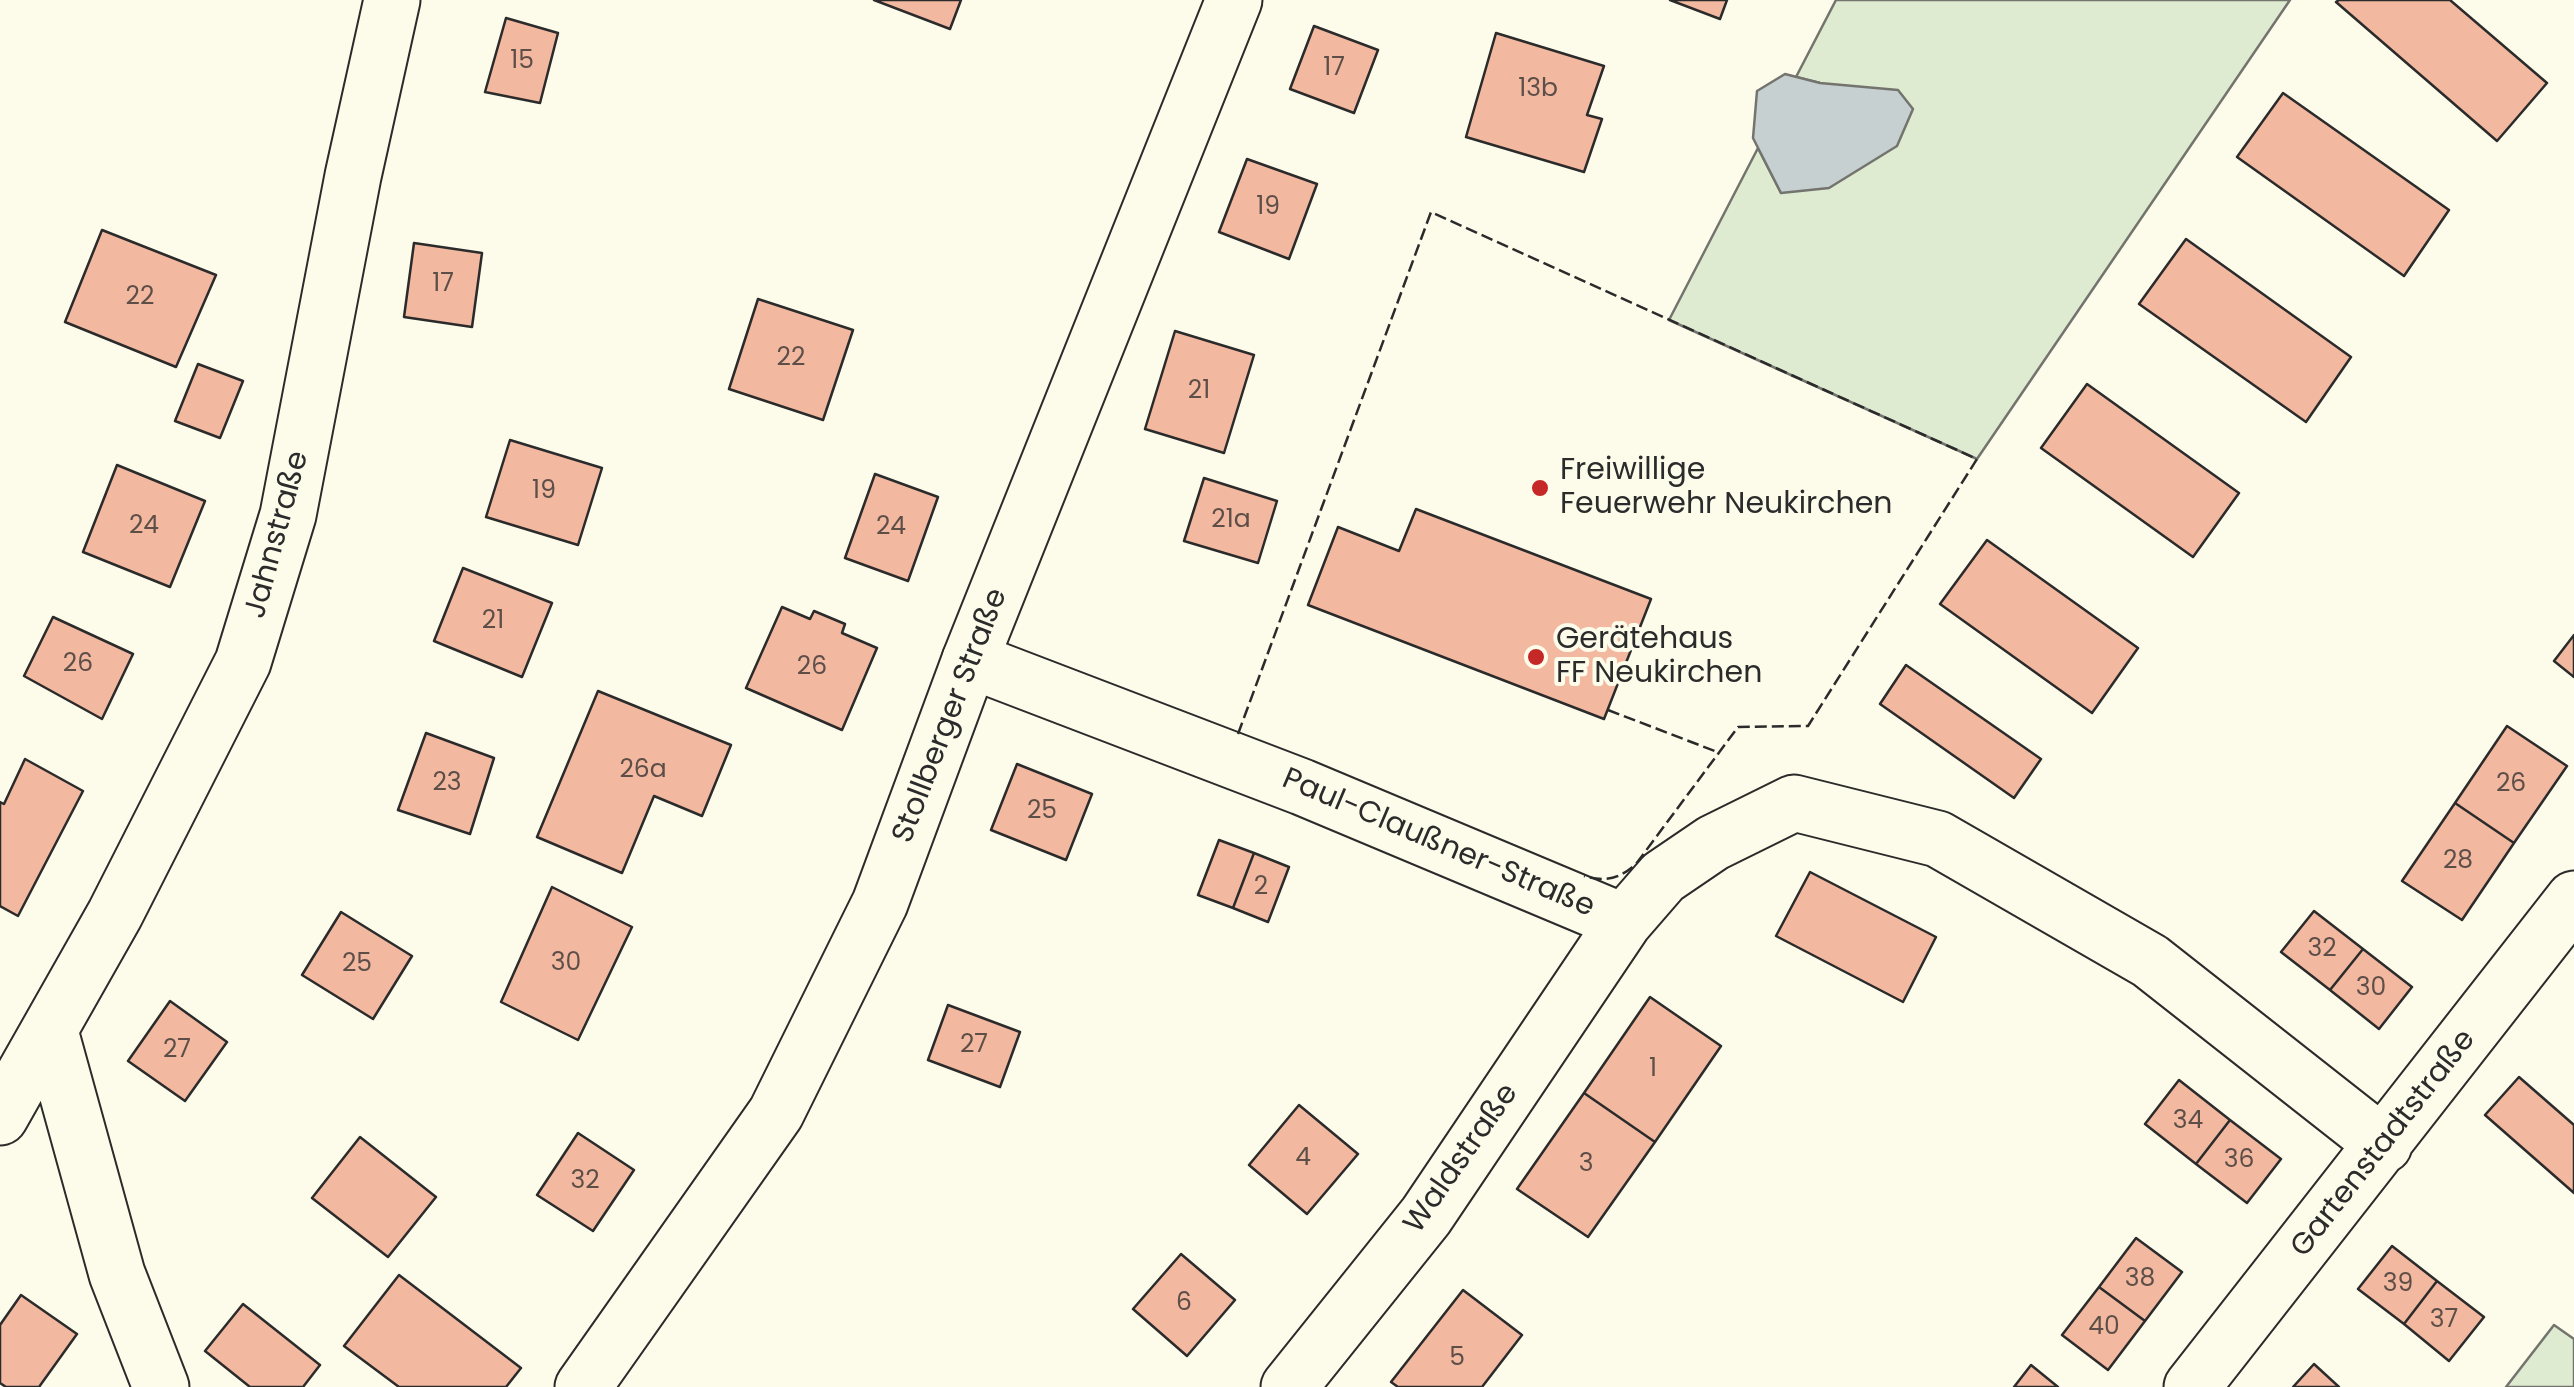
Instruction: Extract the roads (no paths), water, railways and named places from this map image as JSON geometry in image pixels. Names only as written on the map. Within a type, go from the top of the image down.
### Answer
[{"type":"street","name":"Jahnstraße","points":[[0,1116],[185,780],[243,662],[288,515],[353,176],[392,0]]},
{"type":"street","name":"Stollberger Straße","points":[[582,1387],[776,1114],[880,903],[970,660],[1234,0]]},
{"type":"street","name":"Paul-Claußner-Straße","points":[[970,660],[1302,787],[1624,922],[1663,878],[1714,843],[1794,802],[1938,839],[2150,961],[2384,1145]]},
{"type":"street","name":"Gartenstadtstraße","points":[[2192,1387],[2574,900]]},
{"type":"street","name":"Waldstraße","points":[[1289,1387],[1426,1216],[1624,922]]},
{"type":"street","points":[[50,1031],[117,1274],[161,1387]]},
{"type":"place","name":"Freiwillige Feuerwehr Neukirchen","points":[[1540,488]]},
{"type":"place","name":"Gerätehaus FF Neukirchen","points":[[1536,657]]}]
